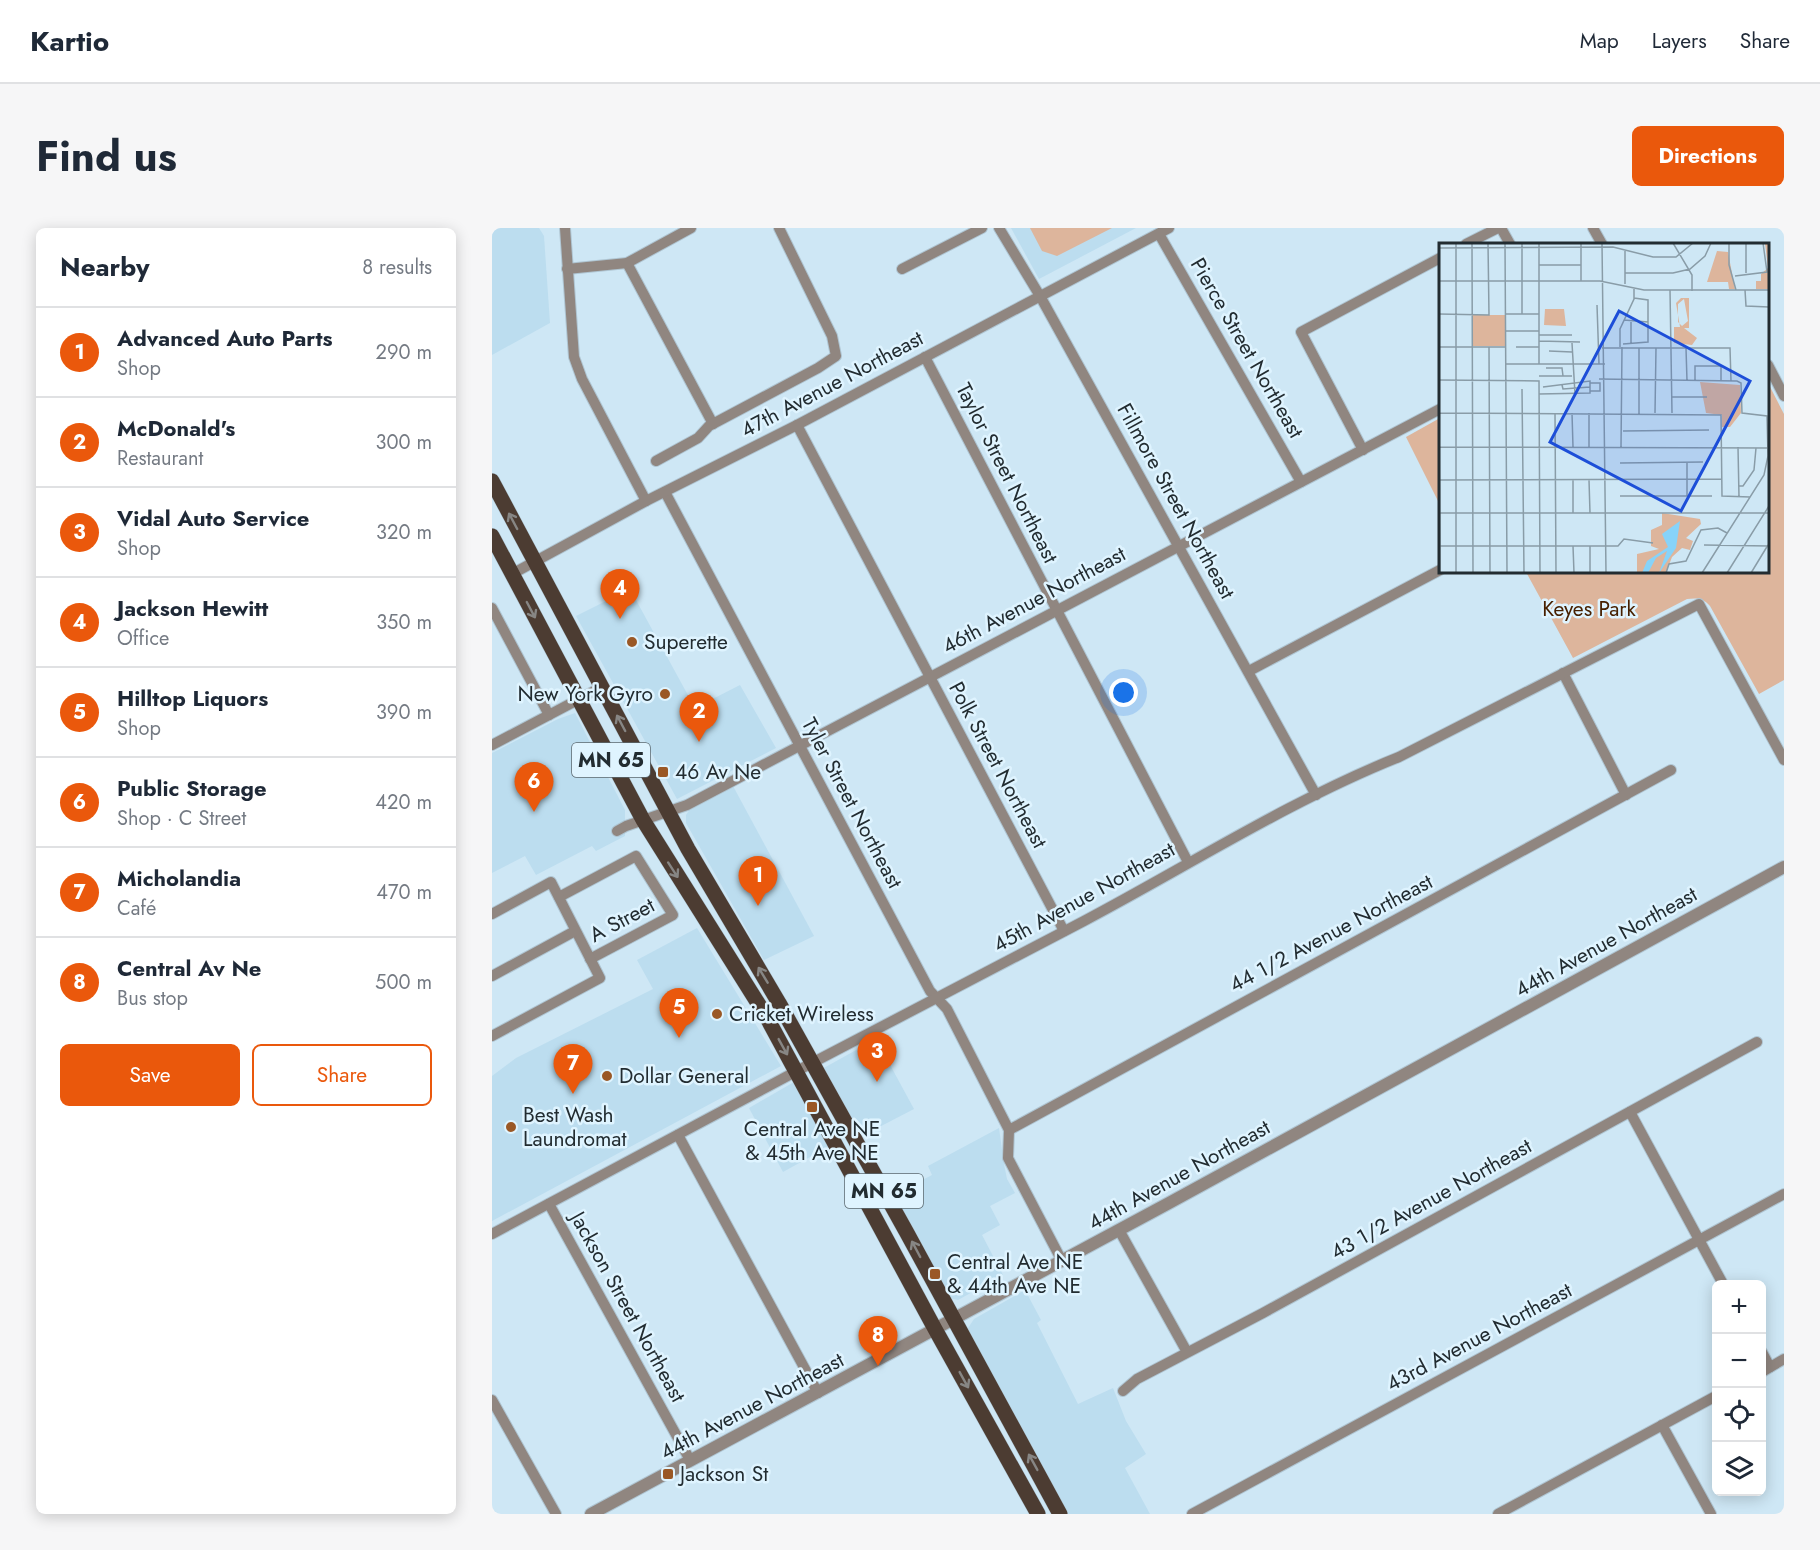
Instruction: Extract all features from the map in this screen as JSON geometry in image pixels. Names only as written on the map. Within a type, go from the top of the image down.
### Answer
[{"type":"main road","name":"MN 65","points":[[492,481],[668,812],[812,1063],[1060,1514]]},
{"type":"main road","name":"MN 65","points":[[492,536],[644,820],[766,1016],[1038,1514]]},
{"type":"street","points":[[565,228],[574,357],[582,379],[646,501]]},
{"type":"street","points":[[567,269],[627,263],[691,228]]},
{"type":"street","points":[[656,461],[698,438],[713,424],[836,356],[832,336],[779,228]]},
{"type":"street","points":[[902,269],[982,228]]},
{"type":"street","name":"Fillmore Street Northeast","points":[[999,228],[1040,296],[1316,795]]},
{"type":"street","name":"47th Avenue Northeast","points":[[512,574],[646,501],[797,425],[1169,228]]},
{"type":"street","points":[[1468,243],[1499,228],[1509,243]]},
{"type":"street","points":[[1593,228],[1601,243]]},
{"type":"street","name":"Pierce Street Northeast","points":[[1159,234],[1301,482]]},
{"type":"street","points":[[1363,450],[1301,332],[1439,259]]},
{"type":"street","points":[[627,263],[713,424]]},
{"type":"street","name":"Taylor Street Northeast","points":[[925,357],[1188,862]]},
{"type":"street","points":[[1769,369],[1784,396]]},
{"type":"street","name":"46th Avenue Northeast","points":[[617,831],[687,805],[1439,410]]},
{"type":"street","name":"Polk Street Northeast","points":[[797,425],[1064,931]]},
{"type":"street","name":"Tyler Street Northeast","points":[[665,492],[930,992],[947,1009],[1009,1130]]},
{"type":"street","points":[[1249,671],[1439,571]]},
{"type":"street","name":"45th Avenue Northeast","points":[[492,1234],[1128,898],[1188,862],[1316,795],[1399,757],[1699,604],[1784,760]]},
{"type":"street","points":[[492,608],[549,715]]},
{"type":"street","points":[[1563,673],[1626,795]]},
{"type":"street","points":[[492,745],[602,687]]},
{"type":"street","name":"44 1/2 Avenue Northeast","points":[[1009,1130],[1671,770]]},
{"type":"street","name":"A Street","points":[[492,1036],[600,978],[590,959],[673,915],[636,856],[559,897]]},
{"type":"street","name":"44th Avenue Northeast","points":[[591,1514],[1062,1261],[1784,867]]},
{"type":"street","points":[[492,914],[551,882],[590,959]]},
{"type":"street","points":[[492,976],[575,931]]},
{"type":"street","name":"43 1/2 Avenue Northeast","points":[[1123,1391],[1137,1379],[1263,1313],[1757,1042]]},
{"type":"street","points":[[1630,1112],[1721,1280]]},
{"type":"street","points":[[1009,1130],[1008,1158],[1062,1261]]},
{"type":"street","points":[[678,1135],[818,1393]]},
{"type":"street","name":"43rd Avenue Northeast","points":[[1192,1514],[1784,1194]]},
{"type":"street","name":"Jackson Street Northeast","points":[[549,1204],[690,1460]]},
{"type":"street","points":[[1119,1230],[1187,1352]]},
{"type":"street","points":[[1766,1369],[1784,1359]]},
{"type":"street","points":[[1498,1514],[1712,1398]]},
{"type":"street","points":[[492,1400],[556,1514]]},
{"type":"street","points":[[1662,1425],[1711,1514]]},
{"type":"shaded area","points":[[492,228],[539,228],[544,236],[550,323],[492,355]]},
{"type":"shaded area","points":[[1011,228],[1136,228],[1039,279]]},
{"type":"shaded area","points":[[630,589],[695,708],[740,685],[776,748],[677,799],[576,616]]},
{"type":"shaded area","points":[[575,713],[625,810],[625,836],[596,851],[592,846],[536,875],[525,856],[492,873],[492,753],[558,719]]},
{"type":"shaded area","points":[[733,786],[814,936],[764,960],[686,823],[686,815],[690,809]]},
{"type":"shaded area","points":[[697,928],[781,1066],[492,1221],[492,1076],[516,1058],[653,989],[637,960]]},
{"type":"shaded area","points":[[876,1039],[914,1109],[860,1137],[822,1069]]},
{"type":"shaded area","points":[[794,1082],[828,1147],[783,1172],[749,1108]]},
{"type":"shaded area","points":[[999,1128],[1007,1179],[1015,1193],[990,1206],[1000,1225],[982,1235],[1003,1275],[958,1300],[949,1298],[892,1196],[932,1175],[928,1166]]},
{"type":"shaded area","points":[[1025,1290],[1041,1320],[1037,1323],[1078,1404],[1113,1388],[1126,1421],[1146,1454],[1125,1468],[1150,1514],[1066,1514],[966,1331],[974,1319]]},
{"type":"green space","points":[[1030,228],[1112,228],[1057,256],[1042,251]]},
{"type":"green space","name":"Keyes Park","points":[[1769,385],[1784,414],[1784,680],[1759,694],[1710,606],[1705,601],[1697,599],[1687,599],[1573,658],[1527,573],[1769,573]]},
{"type":"green space","points":[[1439,419],[1439,503],[1406,437]]},
{"type":"place","name":"Jackson Hewitt","points":[[620,619]]},
{"type":"place","name":"Superette","points":[[632,642]]},
{"type":"place","name":"New York Gyro","points":[[665,694]]},
{"type":"place","name":"McDonald's","points":[[699,742]]},
{"type":"place","name":"46 Av Ne","points":[[663,772]]},
{"type":"place","name":"Public Storage","points":[[534,812]]},
{"type":"place","name":"Advanced Auto Parts","points":[[758,906]]},
{"type":"place","name":"Cricket Wireless","points":[[717,1014]]},
{"type":"place","name":"Hilltop Liquors","points":[[679,1038]]},
{"type":"place","name":"Dollar General","points":[[607,1076]]},
{"type":"place","name":"Vidal Auto Service","points":[[877,1082]]},
{"type":"place","name":"Micholandia","points":[[573,1094]]},
{"type":"place","name":"Central Ave NE & 45th Ave NE","points":[[812,1107]]},
{"type":"place","name":"Best Wash Laundromat","points":[[511,1127]]},
{"type":"place","name":"Central Ave NE & 44th Ave NE","points":[[935,1274]]},
{"type":"place","name":"Central Av Ne","points":[[878,1366]]},
{"type":"place","name":"Jackson St","points":[[668,1474]]}]
